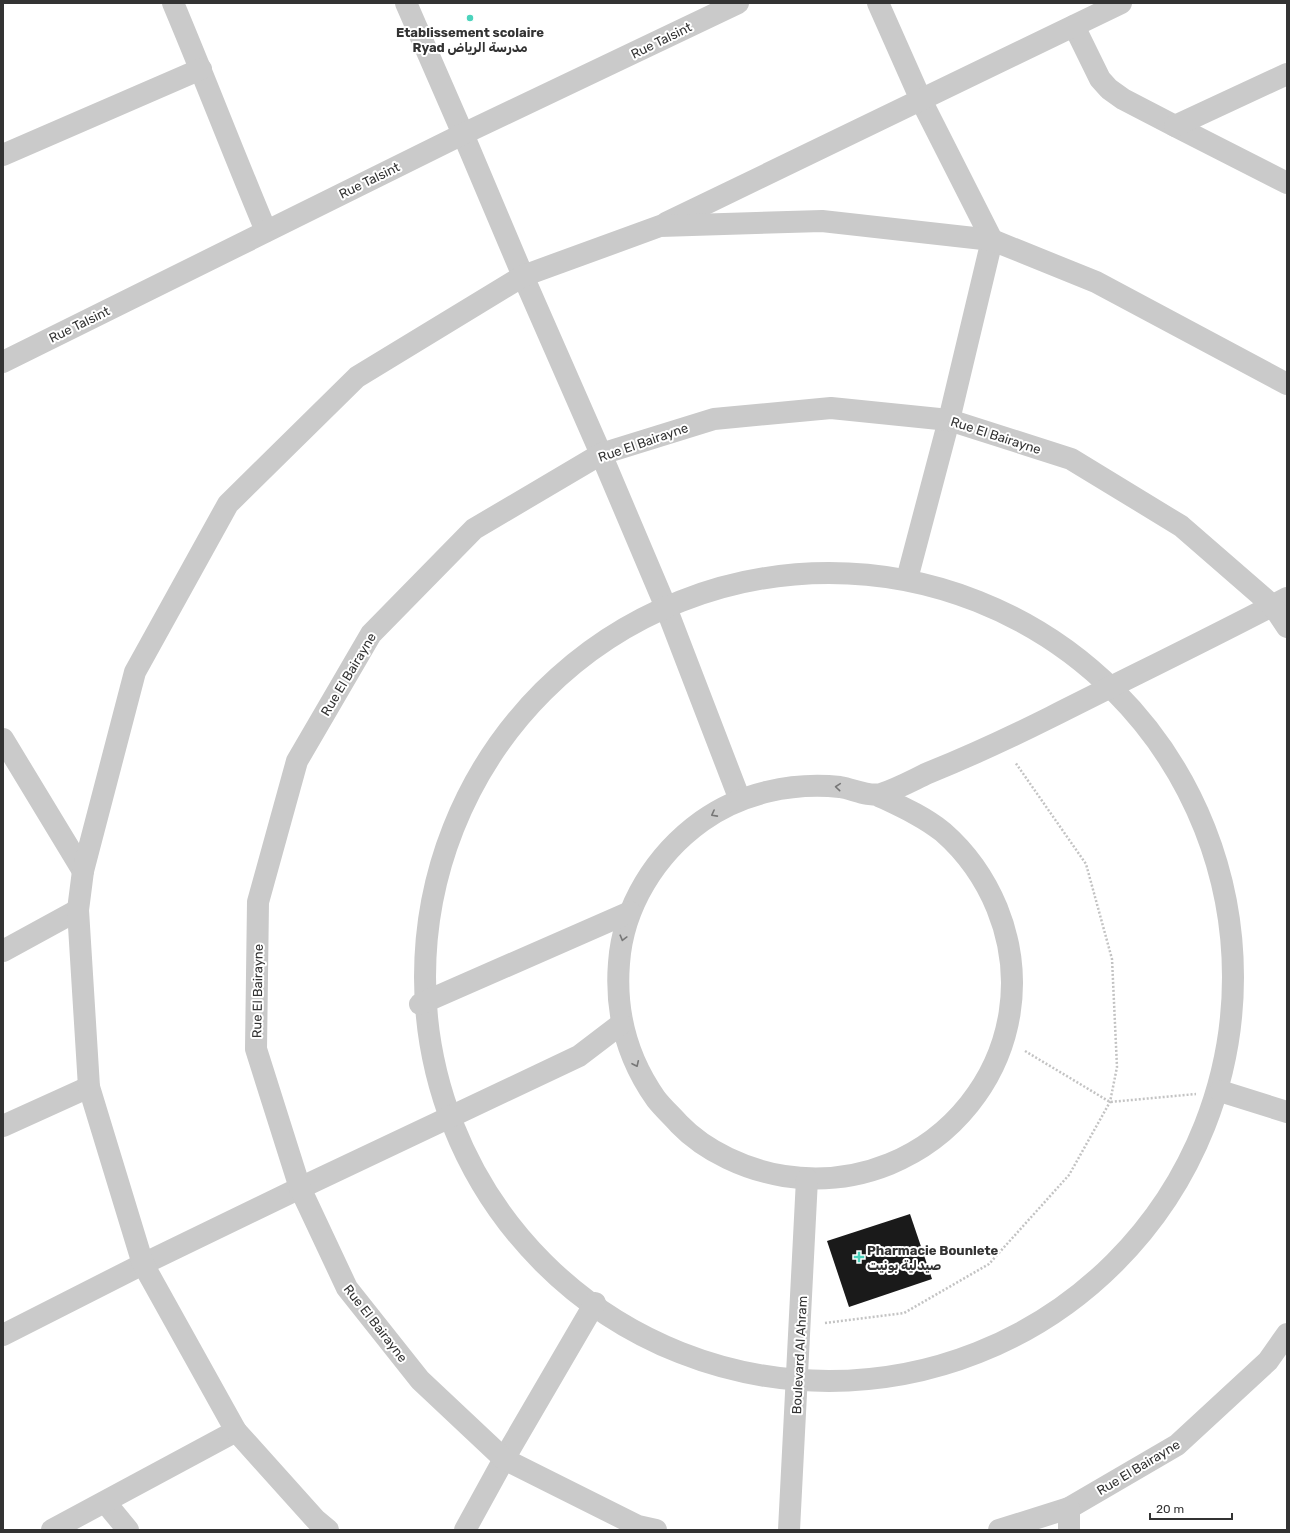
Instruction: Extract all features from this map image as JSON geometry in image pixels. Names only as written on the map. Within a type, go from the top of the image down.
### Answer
[{"type":"street","points":[[173,3],[266,231]]},
{"type":"street","points":[[406,3],[464,134],[523,276],[665,605],[740,800]]},
{"type":"street","name":"Rue Talsint","points":[[3,362],[464,134],[702,11],[738,3]]},
{"type":"street","points":[[878,3],[921,100],[992,240],[949,420],[907,579]]},
{"type":"street","points":[[328,1530],[316,1520],[236,1431],[143,1264],[89,1087],[78,910],[83,871],[135,672],[228,504],[357,377],[523,276],[660,226],[1121,3]]},
{"type":"street","points":[[1074,26],[1100,79],[1109,89],[1123,99],[1287,183]]},
{"type":"street","points":[[3,155],[201,69]]},
{"type":"street","points":[[1175,126],[1287,74]]},
{"type":"street","points":[[660,226],[822,220],[992,240],[1096,282],[1287,384]]},
{"type":"street","name":"Rue El Bairayne","points":[[656,1530],[638,1526],[504,1458],[420,1380],[347,1288],[300,1188],[256,1049],[258,902],[297,761],[371,634],[474,529],[601,454],[714,419],[831,408],[949,420],[1071,460],[1181,526],[1280,602],[1287,628]]},
{"type":"street","points":[[825,571],[907,579],[1017,618],[1112,686],[1180,773],[1222,874],[1236,983],[1220,1091],[1184,1177],[1130,1252],[1060,1313],[978,1357],[888,1380],[797,1384],[694,1357],[595,1303],[508,1225],[450,1116],[420,1004],[426,905],[456,810],[504,731],[508,725],[579,656],[665,605],[743,580],[825,571]]},
{"type":"street","points":[[876,795],[1001,742],[1280,602]]},
{"type":"street","points":[[3,739],[83,871]]},
{"type":"street","points":[[808,786],[842,787],[876,795],[911,810],[943,832],[969,859],[990,891],[1004,926],[1012,963],[1012,1001],[1004,1038],[991,1072],[971,1104],[945,1131],[915,1152],[881,1168],[844,1177],[807,1179],[764,1173],[724,1157],[688,1133],[658,1102],[636,1065],[622,1024],[617,986],[620,949],[630,912],[648,876],[673,845],[704,819],[740,800],[773,790],[808,786]]},
{"type":"street","points":[[3,950],[78,910]]},
{"type":"street","points":[[420,1004],[630,912]]},
{"type":"street","points":[[3,1335],[143,1264],[578,1056],[622,1024]]},
{"type":"street","points":[[3,1126],[89,1087]]},
{"type":"street","points":[[1220,1091],[1287,1112]]},
{"type":"street","name":"Boulevard Al Ahram","points":[[789,1530],[807,1179]]},
{"type":"street","points":[[469,1527],[504,1458],[595,1303]]},
{"type":"street","name":"Rue El Bairayne","points":[[998,1530],[1069,1508],[1177,1446],[1268,1361],[1287,1334]]},
{"type":"street","points":[[52,1530],[236,1431]]},
{"type":"street","points":[[105,1502],[128,1530]]},
{"type":"street","points":[[1068,1530],[1069,1508]]},
{"type":"path","points":[[800,1326],[904,1313],[989,1264],[1069,1175],[1110,1102],[1117,1067],[1112,959],[1086,864],[1001,742]]},
{"type":"path","points":[[1004,1038],[1110,1102],[1220,1091]]},
{"type":"building","points":[[910,1214],[932,1279],[849,1307],[827,1241]]},
{"type":"place","name":"Etablissement scolaire Ryad مدرسة الرياض","points":[[470,18]]},
{"type":"place","name":"Pharmacie Bounlete صيدلية بونيت","points":[[859,1257]]}]
